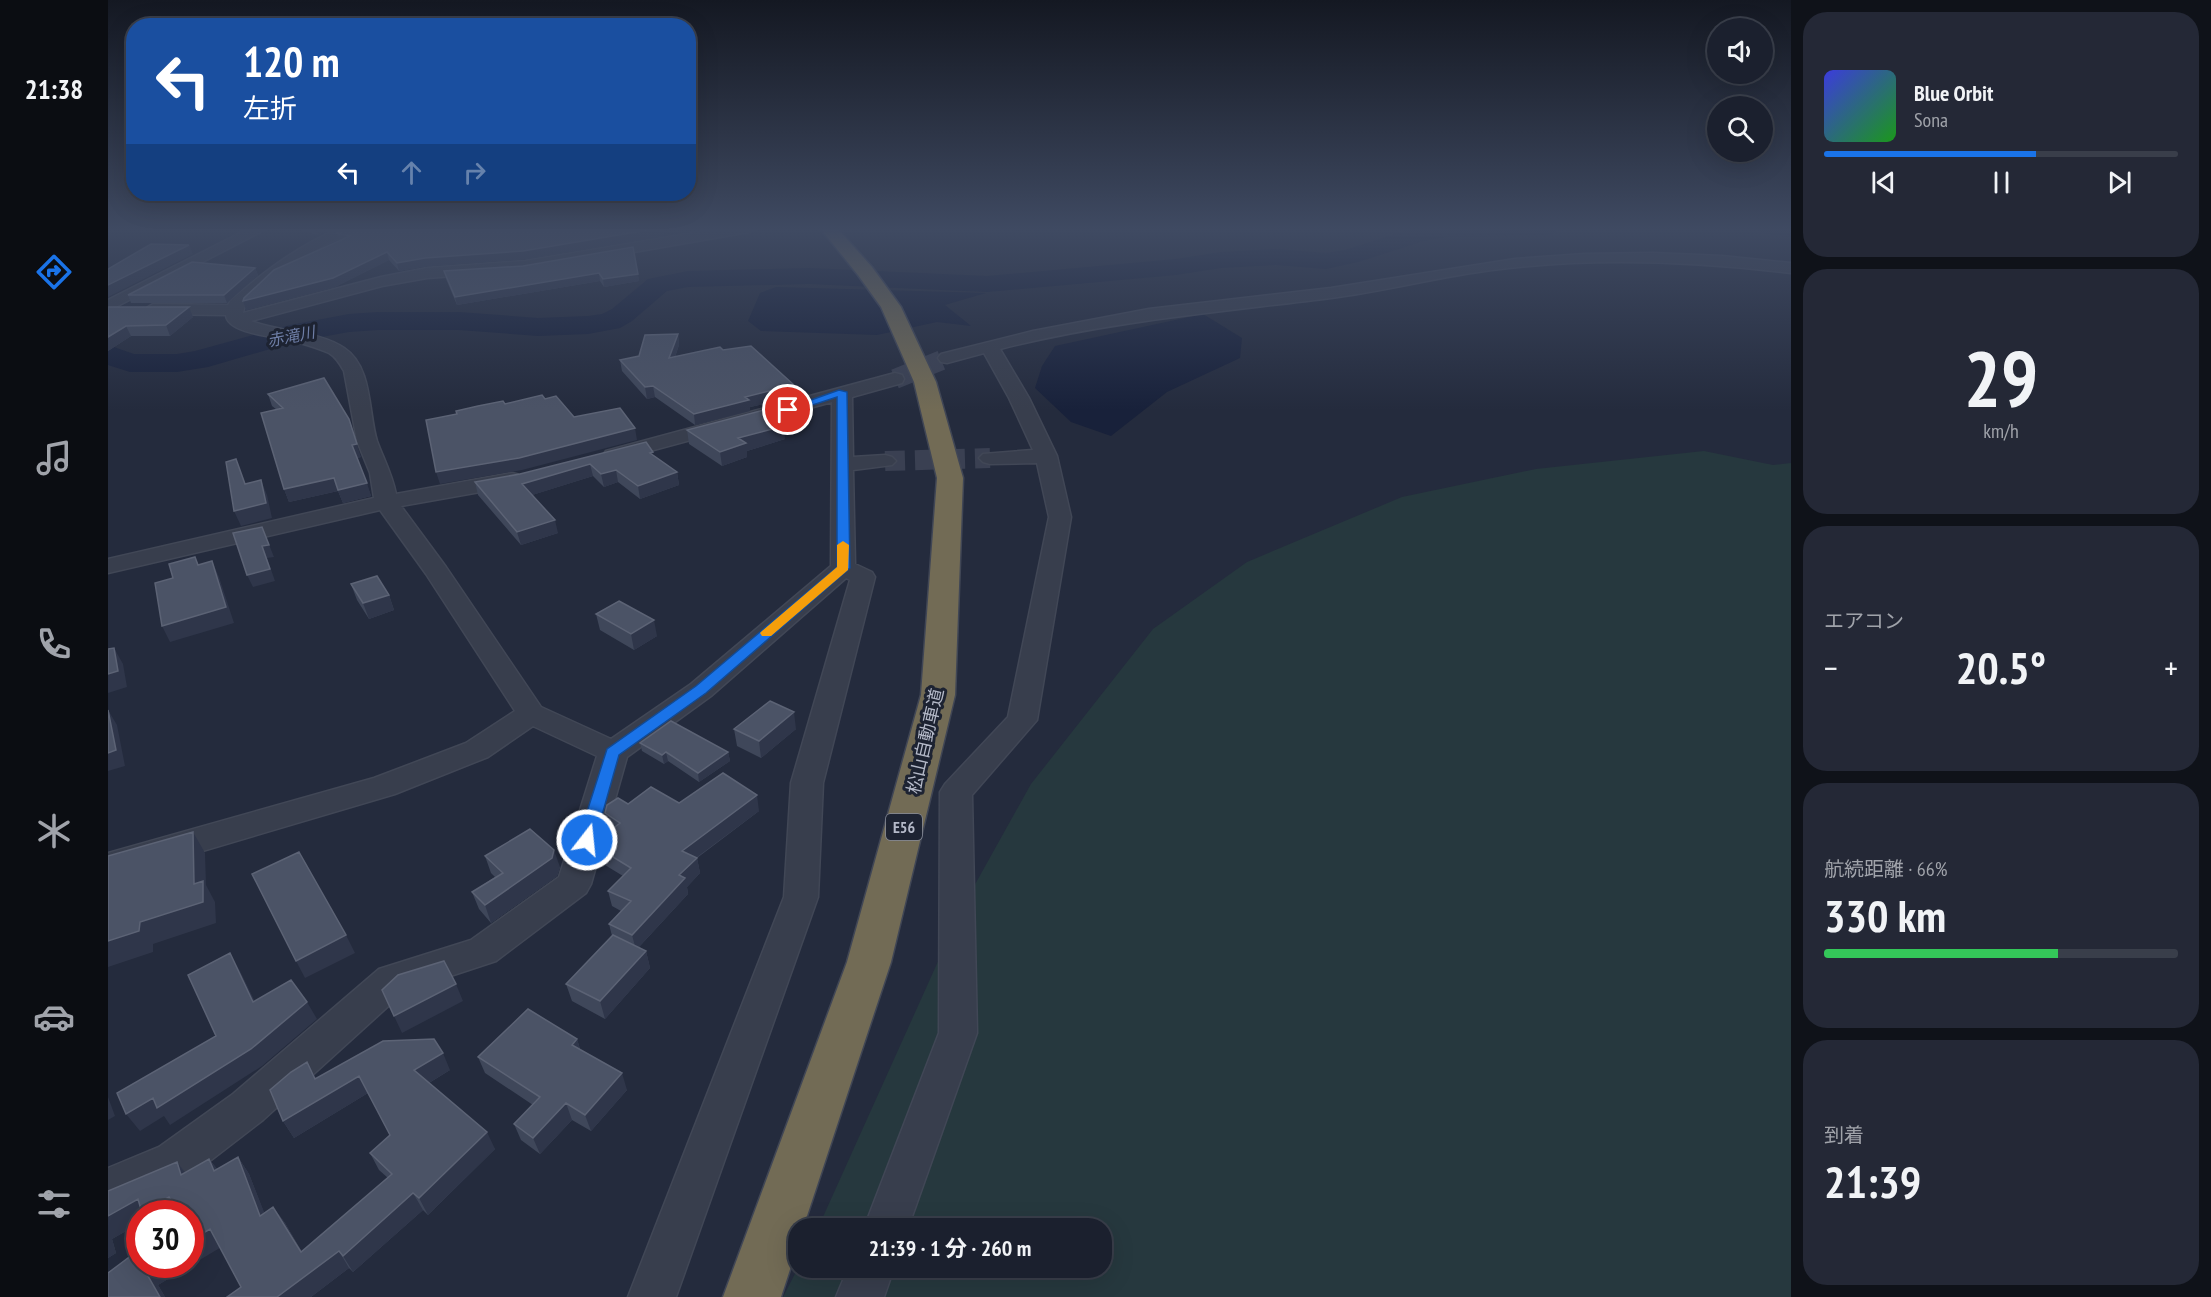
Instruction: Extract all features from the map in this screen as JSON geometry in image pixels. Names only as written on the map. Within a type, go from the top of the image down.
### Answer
[{"type":"highway","name":"松山自動車道","points":[[752,1297],[869,962],[938,695],[950,478],[925,382],[891,307],[878,289]]},
{"type":"street","points":[[108,308],[145,289]]},
{"type":"street","points":[[237,315],[237,303],[253,289]]},
{"type":"street","points":[[108,308],[237,315],[353,289]]},
{"type":"street","points":[[947,358],[1076,326],[1176,310],[1354,289]]},
{"type":"street","points":[[237,315],[256,329],[290,335],[336,350],[346,358],[353,371],[367,441],[381,473],[386,502],[437,572],[531,714],[612,752]]},
{"type":"street","points":[[890,1218],[958,1033],[956,792],[1022,720],[1060,517],[1046,456],[1014,388],[989,346]]},
{"type":"street","points":[[589,461],[788,410],[842,392],[895,380]]},
{"type":"street","points":[[108,1190],[174,1162],[239,1114],[392,980],[483,951],[574,884],[612,752],[701,690],[843,568],[842,392]]},
{"type":"street","points":[[990,458],[1046,456]]},
{"type":"street","points":[[842,464],[885,461]]},
{"type":"street","points":[[108,566],[386,502],[534,476]]},
{"type":"street","points":[[652,1297],[801,897],[807,783],[863,577],[843,568]]},
{"type":"street","points":[[108,866],[384,786],[477,750],[531,714]]},
{"type":"street","points":[[860,1297],[867,1278]]},
{"type":"shaded area","points":[[1704,451],[1773,465],[1791,463],[1791,1297],[783,1297],[793,1278],[1112,1278],[1112,1218],[823,1218],[963,906],[1031,784],[1153,629],[1247,562],[1402,497],[1536,469]]},
{"type":"water","points":[[772,289],[829,289],[986,293],[945,305],[971,326],[937,322],[877,335],[761,331],[748,321],[760,293]]},
{"type":"water","points":[[1203,314],[1242,338],[1240,358],[1167,392],[1111,436],[1071,422],[1035,388],[1042,366],[1055,346]]},
{"type":"building","points":[[141,289],[231,289],[224,295],[128,295]]},
{"type":"building","points":[[254,289],[292,289],[243,301]]},
{"type":"building","points":[[451,289],[506,289],[455,297]]},
{"type":"building","points":[[108,307],[189,307],[166,325],[126,326],[108,337]]},
{"type":"building","points":[[678,334],[669,358],[720,347],[723,350],[751,346],[794,385],[745,397],[749,400],[694,414],[653,386],[645,387],[620,360],[639,356],[645,335]]},
{"type":"building","points":[[324,378],[349,419],[357,444],[352,445],[367,483],[338,490],[334,478],[284,489],[261,413],[283,408],[268,394]]},
{"type":"building","points":[[542,395],[545,399],[556,396],[574,417],[620,408],[635,428],[519,458],[436,472],[426,420],[457,414],[456,411],[478,406],[503,401],[505,404]]},
{"type":"building","points":[[764,410],[784,426],[738,438],[746,443],[720,452],[687,430]]},
{"type":"building","points":[[646,442],[653,452],[650,453],[677,472],[638,486],[616,470],[601,474],[590,464],[522,484],[555,520],[517,532],[475,482],[520,474]]},
{"type":"building","points":[[236,459],[245,484],[261,480],[266,503],[234,511],[226,462]]},
{"type":"building","points":[[262,527],[269,545],[262,546],[270,569],[247,575],[233,533]]},
{"type":"building","points":[[195,557],[198,565],[212,561],[226,607],[162,626],[155,583],[173,578],[169,564]]},
{"type":"building","points":[[377,576],[389,595],[363,603],[351,584]]},
{"type":"building","points":[[619,601],[654,620],[631,634],[596,614]]},
{"type":"building","points":[[114,648],[118,671],[108,674],[108,649]]},
{"type":"building","points":[[770,701],[794,712],[759,741],[734,729]]},
{"type":"building","points":[[108,710],[116,750],[108,753]]},
{"type":"building","points":[[671,721],[728,752],[698,773],[666,752],[662,755],[640,743]]},
{"type":"building","points":[[723,773],[757,795],[682,851],[697,858],[679,875],[685,878],[632,935],[609,924],[631,901],[608,891],[631,868],[595,846],[597,841],[620,823],[605,813],[607,805],[618,798],[628,804],[651,787],[679,803]]},
{"type":"building","points":[[530,829],[554,850],[552,858],[485,905],[472,892],[503,873],[485,856]]},
{"type":"building","points":[[193,832],[194,884],[203,881],[203,902],[140,922],[139,931],[108,941],[108,856]]},
{"type":"building","points":[[299,852],[346,935],[296,961],[252,874]]},
{"type":"building","points":[[613,935],[646,951],[600,1001],[566,984]]},
{"type":"building","points":[[230,953],[253,1002],[291,980],[307,1002],[251,1049],[157,1108],[153,1098],[126,1114],[117,1093],[216,1036],[188,975]]},
{"type":"building","points":[[444,961],[456,984],[394,1016],[382,990],[398,975]]},
{"type":"building","points":[[528,1009],[577,1039],[572,1045],[622,1073],[585,1115],[566,1103],[533,1138],[514,1124],[540,1097],[478,1057]]},
{"type":"building","points":[[434,1039],[443,1053],[414,1070],[487,1132],[419,1198],[413,1193],[343,1256],[339,1251],[277,1297],[227,1297],[241,1287],[210,1229],[204,1233],[204,1200],[171,1200],[169,1197],[164,1200],[126,1200],[126,1206],[108,1216],[108,1191],[177,1162],[181,1175],[209,1159],[214,1171],[238,1157],[260,1216],[273,1207],[301,1252],[392,1174],[370,1153],[390,1135],[359,1076],[283,1121],[270,1090],[307,1062],[315,1079],[383,1041]]},
{"type":"building","points":[[126,1260],[126,1278],[149,1278],[160,1297],[108,1297],[108,1273]]},
{"type":"waterway","name":"赤滝川","points":[[108,354],[130,363],[177,363],[197,360],[290,334],[349,323],[378,321],[459,321],[538,327],[588,325],[610,322],[654,289]]},
{"type":"tunnel","points":[[895,379],[947,358]]},
{"type":"tunnel","points":[[885,461],[990,458]]},
{"type":"slow traffic","points":[[767,633],[843,568],[843,545]]},
{"type":"route","points":[[587,840],[612,752],[701,690],[843,568],[842,392],[788,410]]}]
